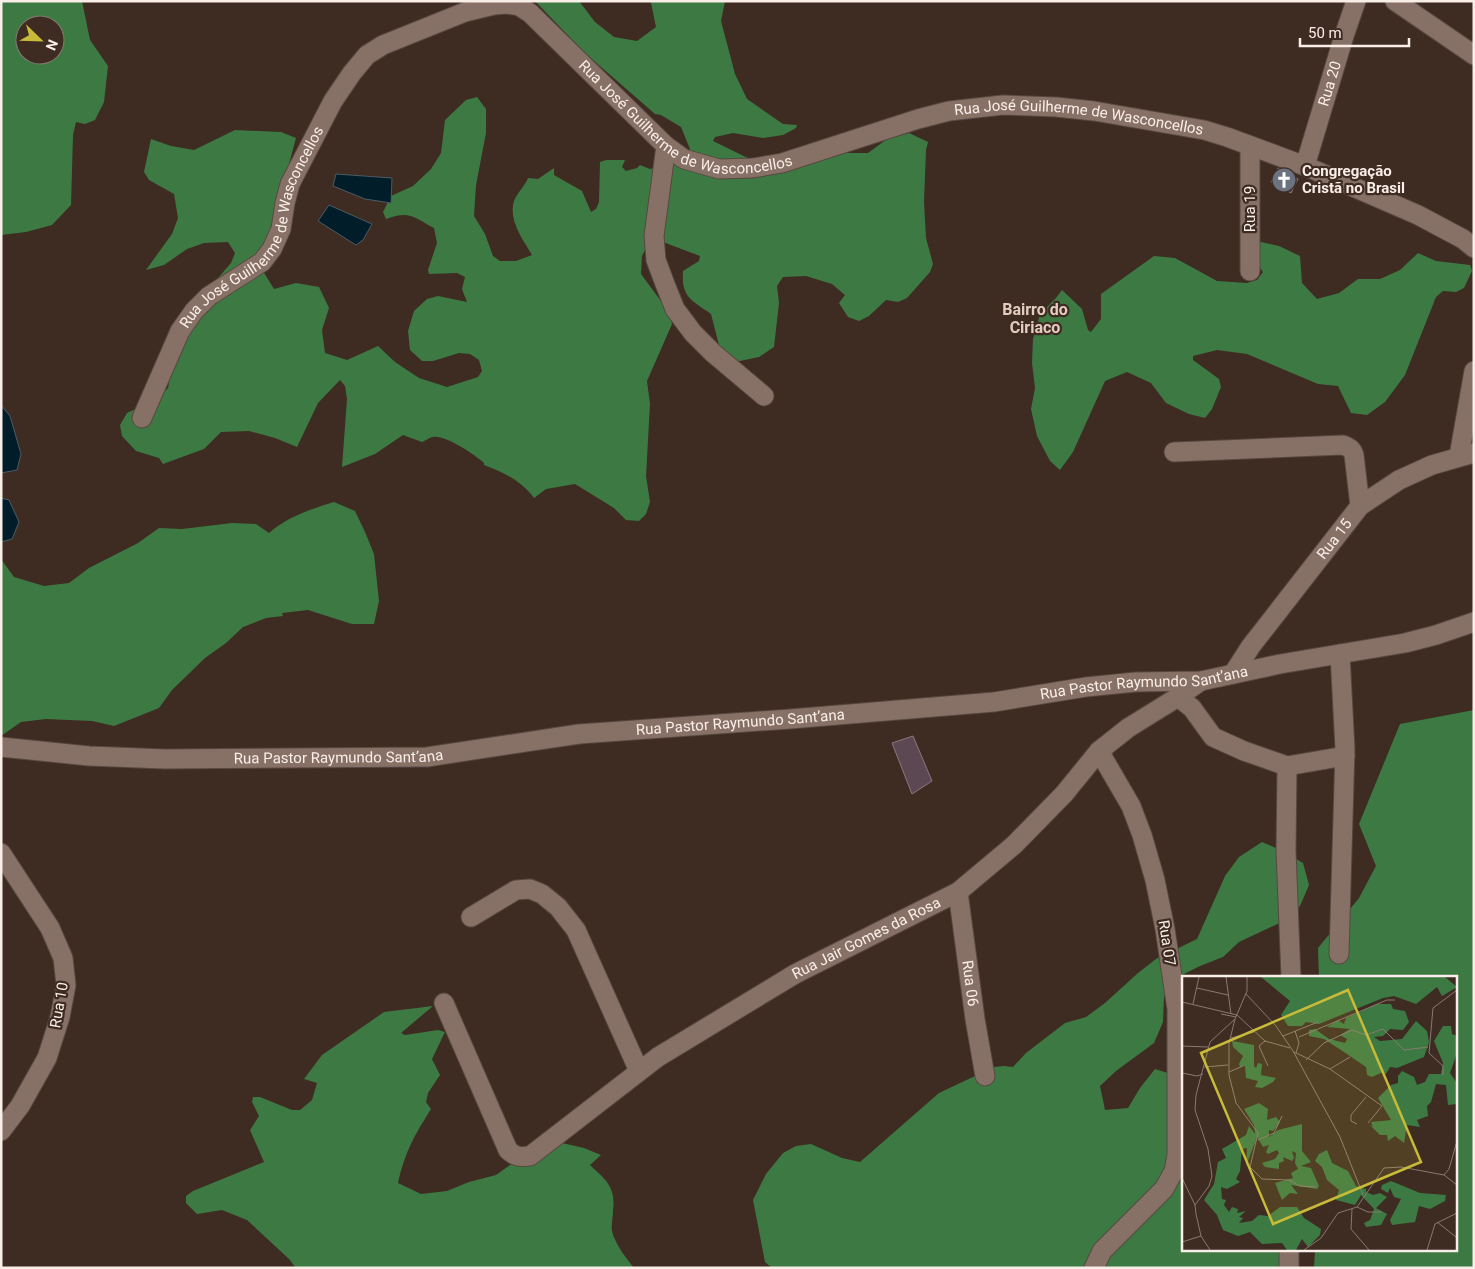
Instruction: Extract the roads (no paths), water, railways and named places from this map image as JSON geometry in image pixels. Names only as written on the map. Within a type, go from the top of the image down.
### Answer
[{"type":"street","name":"Rua 20","points":[[1305,166],[1356,1]]},
{"type":"street","points":[[1395,1],[1474,55]]},
{"type":"street","name":"Rua José Guilherme de Wasconcellos","points":[[142,418],[180,331],[194,311],[209,296],[262,262],[272,249],[281,229],[290,184],[333,101],[367,54],[383,45],[465,12],[494,5],[507,4],[519,6],[530,13],[666,146],[684,159],[718,169],[753,168],[782,163],[918,119],[949,111],[1004,105],[1056,107],[1094,111],[1204,130],[1227,137],[1305,166],[1418,216],[1463,239],[1474,248]]},
{"type":"street","points":[[666,146],[654,236],[656,260],[665,284],[676,309],[693,333],[713,353],[764,396]]},
{"type":"street","name":"Rua 19","points":[[1250,146],[1250,271]]},
{"type":"street","points":[[1466,455],[1474,371]]},
{"type":"street","points":[[1174,452],[1348,446],[1354,455],[1360,506]]},
{"type":"street","name":"Rua 15","points":[[1233,674],[1268,623],[1360,506],[1399,480],[1432,465],[1466,455]]},
{"type":"street","name":"Rua Pastor Raymundo Sant’ana","points":[[1,747],[89,756],[165,759],[428,757],[579,734],[994,702],[1086,687],[1136,682],[1201,681],[1280,664],[1405,643],[1474,622]]},
{"type":"street","points":[[1339,954],[1345,756],[1340,654]]},
{"type":"street","name":"Rua Jair Gomes da Rosa","points":[[444,1003],[508,1150],[514,1156],[530,1156],[658,1056],[795,974],[958,892],[1014,845],[1064,794],[1100,751],[1128,728],[1201,681]]},
{"type":"street","points":[[1178,697],[1192,708],[1214,737],[1244,751],[1287,766],[1345,756]]},
{"type":"street","name":"Rua 07","points":[[1094,1268],[1102,1251],[1164,1189],[1174,1171],[1177,1155],[1176,1009],[1165,929],[1155,880],[1134,813],[1100,751]]},
{"type":"street","points":[[1287,766],[1286,850],[1291,976]]},
{"type":"street","name":"Rua 10","points":[[1,853],[50,928],[63,958],[66,984],[60,1017],[46,1058],[20,1106],[1,1131]]},
{"type":"street","points":[[471,917],[516,890],[530,889],[542,894],[558,907],[576,930],[638,1071]]},
{"type":"street","name":"Rua 06","points":[[958,892],[975,1019],[985,1076]]},
{"type":"street","points":[[1289,1252],[1289,1268]]},
{"type":"water","points":[[336,174],[392,178],[391,203],[365,199],[333,186]]},
{"type":"water","points":[[329,205],[372,224],[363,240],[356,245],[318,221]]},
{"type":"water","points":[[1,405],[10,416],[21,454],[17,470],[1,473]]},
{"type":"water","points":[[1,498],[9,500],[19,522],[12,539],[1,542]]},
{"type":"place","name":"Congregação Cristã no Brasil","points":[[1284,180]]},
{"type":"district","name":"Bairro do Ciriaco","points":[[1035,318]]}]
